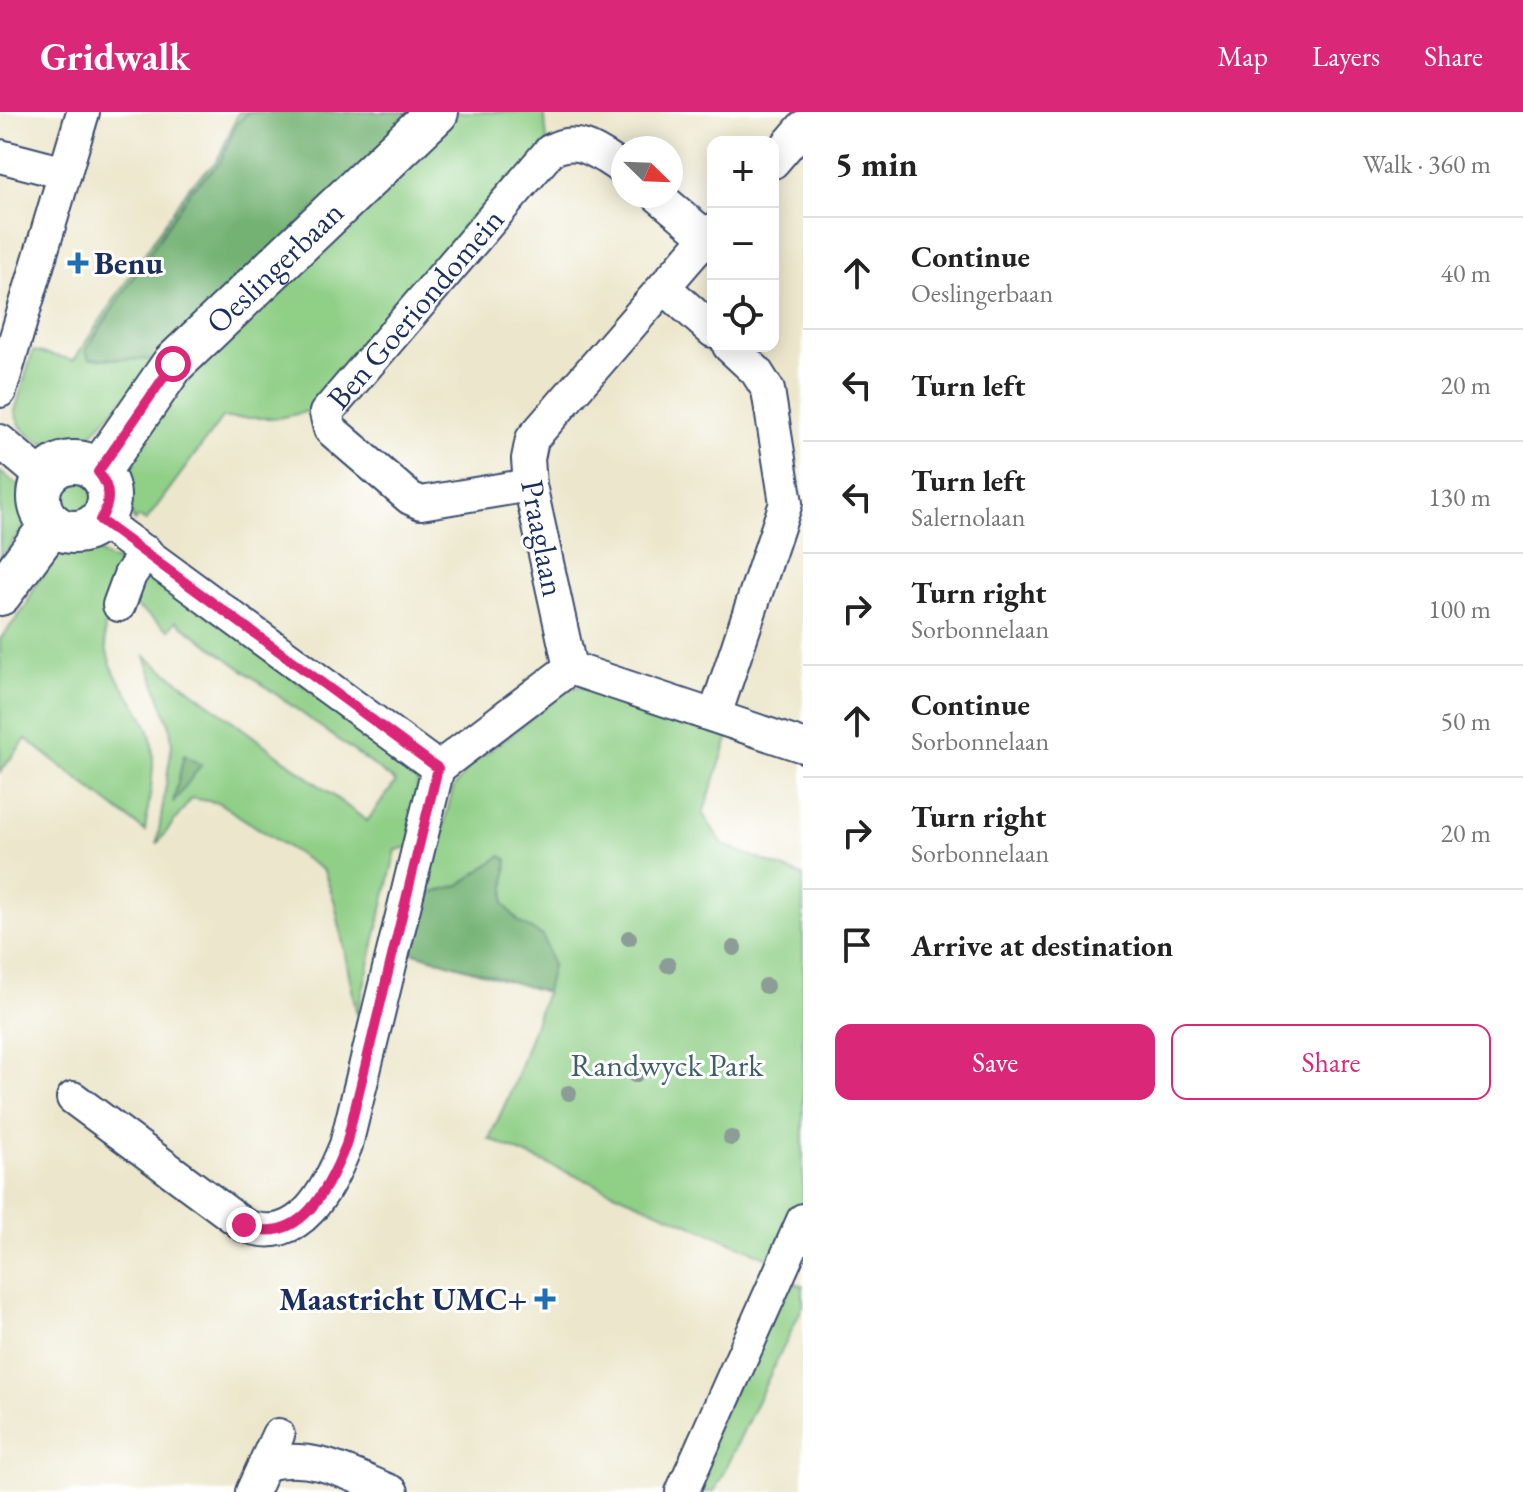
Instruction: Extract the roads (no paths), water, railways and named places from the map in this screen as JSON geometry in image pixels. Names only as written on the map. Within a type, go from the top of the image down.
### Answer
[{"type":"main road","name":"Oeslingerbaan","points":[[98,472],[173,364],[437,112]]},
{"type":"main road","points":[[67,462],[86,464],[98,472],[106,484],[109,498],[100,520],[78,532],[52,524],[39,501],[44,478],[67,462]]},
{"type":"main road","points":[[0,594],[52,524]]},
{"type":"street","points":[[0,391],[83,112]]},
{"type":"street","name":"Ben Goeriondomein","points":[[530,485],[421,503],[410,498],[330,429],[326,413],[550,151],[560,145],[582,145],[611,162]]},
{"type":"street","points":[[0,156],[65,173]]},
{"type":"street","points":[[675,208],[707,231]]},
{"type":"street","name":"Praaglaan","points":[[570,668],[530,485],[529,448],[536,431],[707,237]]},
{"type":"street","points":[[664,287],[707,326]]},
{"type":"street","points":[[715,715],[786,503],[768,390],[756,371],[735,352]]},
{"type":"street","points":[[0,441],[44,478]]},
{"type":"street","points":[[100,520],[438,768]]},
{"type":"street","points":[[119,605],[130,575],[146,552]]},
{"type":"street","points":[[73,1098],[235,1220],[253,1229],[269,1231],[291,1225],[318,1202],[346,1145],[438,768],[570,668],[803,746]]},
{"type":"street","points":[[682,1492],[803,1220]]},
{"type":"street","points":[[258,1478],[278,1435]]},
{"type":"street","points":[[258,1478],[304,1458],[392,1492]]},
{"type":"place","name":"Benu","points":[[78,263]]},
{"type":"place","name":"Maastricht UMC+","points":[[545,1299]]},
{"type":"park label","name":"Randwyck Park","points":[[667,1065]]}]
